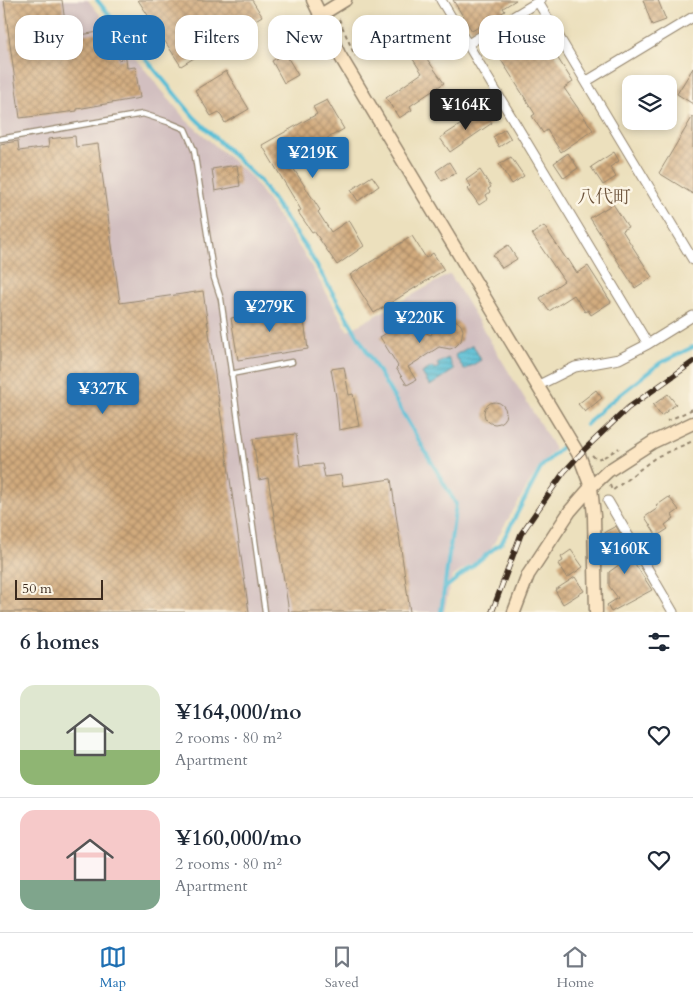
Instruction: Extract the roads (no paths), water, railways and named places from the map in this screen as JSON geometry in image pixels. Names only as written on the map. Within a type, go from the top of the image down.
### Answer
[{"type":"street","points":[[313,0],[319,15]]},
{"type":"street","points":[[321,15],[345,0]]},
{"type":"street","points":[[441,0],[450,15]]},
{"type":"street","points":[[469,43],[540,1],[693,260]]},
{"type":"street","points":[[587,81],[693,17]]},
{"type":"street","points":[[469,46],[648,344]]},
{"type":"street","points":[[342,59],[539,385],[579,455],[591,488],[594,516],[596,612]]},
{"type":"street","points":[[539,385],[575,367],[619,359],[648,344],[693,316]]},
{"type":"street","points":[[514,612],[528,576],[570,511],[591,488],[608,471],[654,442],[693,423]]},
{"type":"street","points":[[608,502],[673,612]]},
{"type":"lane","points":[[0,139],[143,114],[185,129],[194,150],[214,278],[220,299],[265,612]]},
{"type":"lane","points":[[231,374],[292,362]]},
{"type":"water","points":[[473,345],[481,360],[464,370],[455,355]]},
{"type":"water","points":[[448,358],[454,370],[430,386],[422,373],[432,367],[435,369],[439,367],[437,364]]},
{"type":"waterway","points":[[97,0],[194,117],[259,180],[307,249],[456,504],[441,612]]},
{"type":"waterway","points":[[586,425],[603,408],[660,363],[693,347]]},
{"type":"waterway","points":[[444,589],[502,542],[542,466],[562,447]]},
{"type":"railway","points":[[492,612],[521,534],[564,472],[628,408],[693,362]]},
{"type":"district","name":"八代町","points":[[604,197]]}]
